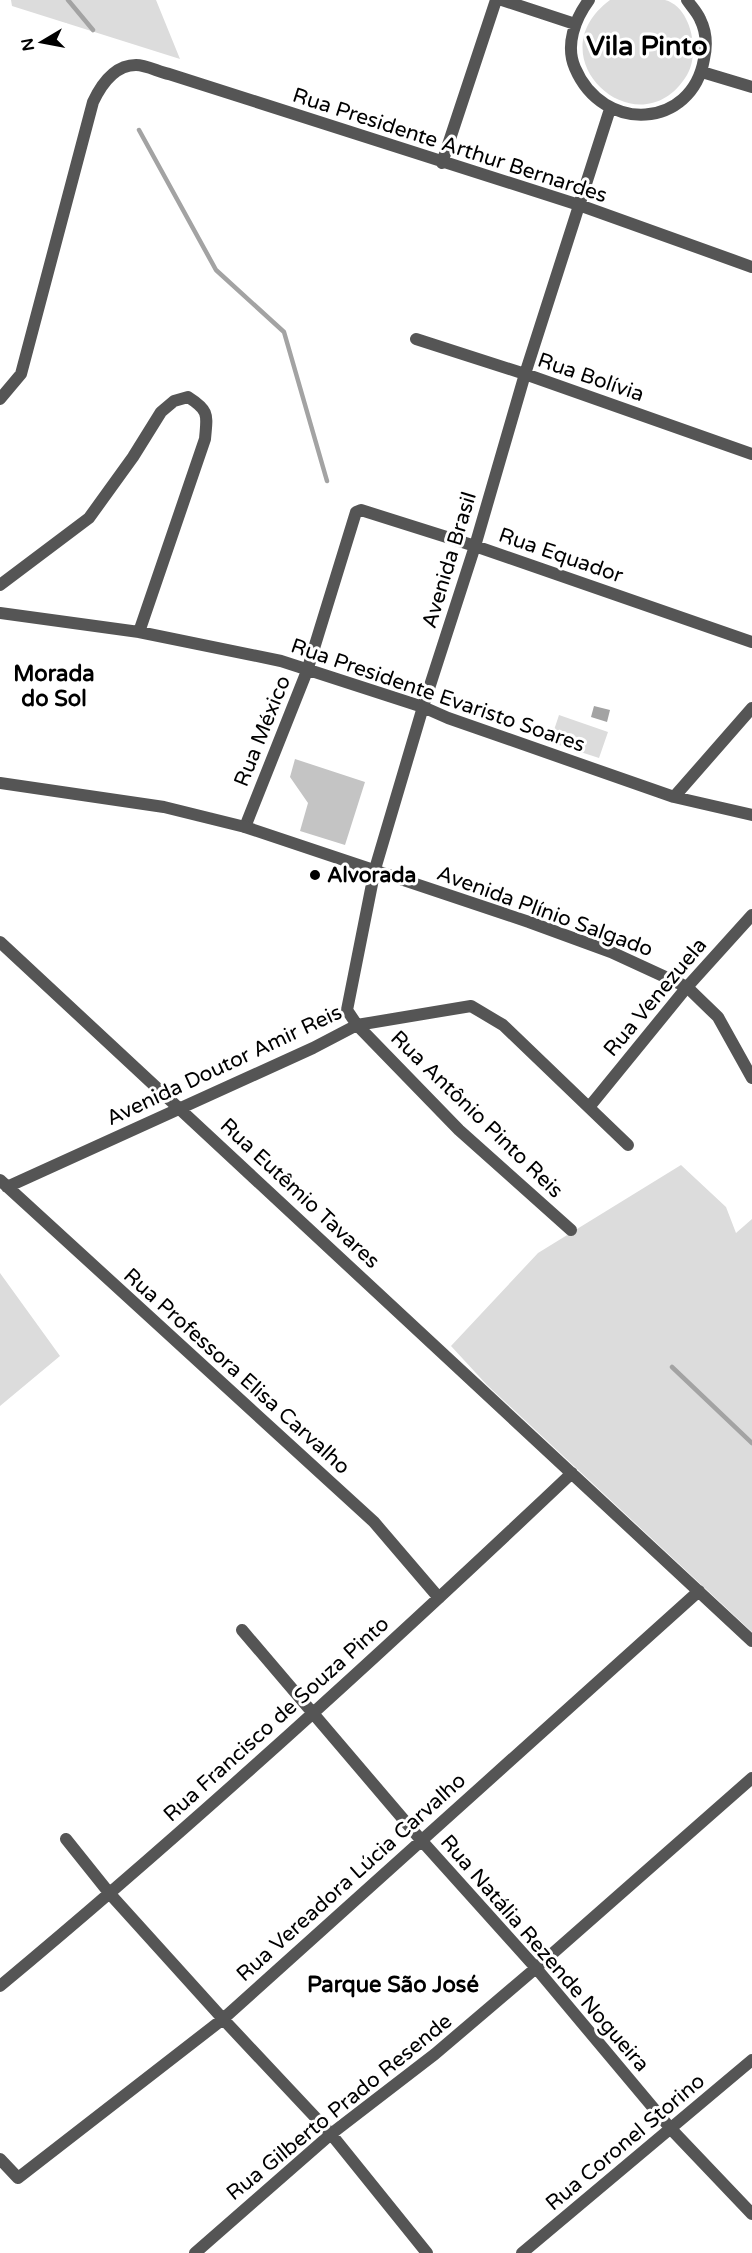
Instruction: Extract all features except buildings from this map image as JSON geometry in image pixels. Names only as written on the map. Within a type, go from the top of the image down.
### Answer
[{"type":"street","points":[[442,163],[496,0]]},
{"type":"street","points":[[502,0],[575,24]]},
{"type":"street","points":[[590,0],[575,24],[571,44],[573,64],[580,82],[593,98],[610,109],[631,115],[653,114],[674,106],[691,91],[702,72],[707,45],[700,19],[687,0]]},
{"type":"street","name":"Rua Presidente Arthur Bernardes","points":[[0,399],[21,374],[93,102],[104,81],[118,71],[135,65],[579,206],[752,267]]},
{"type":"street","points":[[702,72],[752,87]]},
{"type":"street","name":"Avenida Brasil","points":[[357,1025],[347,1010],[375,869],[423,707],[475,546],[525,374],[610,109]]},
{"type":"street","name":"Rua Bolívia","points":[[416,339],[525,374],[752,454]]},
{"type":"street","points":[[0,585],[89,518],[134,457],[161,412],[174,401],[188,397],[203,406],[206,412],[205,439],[139,632]]},
{"type":"street","name":"Rua Equador","points":[[357,512],[364,510],[475,546],[752,642]]},
{"type":"street","name":"Rua México","points":[[245,827],[308,671],[357,512]]},
{"type":"street","name":"Rua Presidente Evaristo Soares","points":[[0,613],[139,632],[281,661],[423,707],[448,718],[674,797],[752,815]]},
{"type":"street","points":[[674,797],[752,708]]},
{"type":"street","name":"Avenida Plínio Salgado","points":[[0,783],[164,807],[245,827],[375,869],[611,952],[687,987],[718,1017],[752,1078]]},
{"type":"street","name":"Rua Venezuela","points":[[590,1106],[687,987],[752,915]]},
{"type":"street","name":"Rua Eutêmio Tavares","points":[[0,942],[752,1641]]},
{"type":"street","name":"Avenida Doutor Amir Reis","points":[[4,1183],[313,1048],[357,1025],[471,1006],[503,1025],[590,1106],[628,1145]]},
{"type":"street","name":"Rua Antônio Pinto Reis","points":[[357,1025],[459,1130],[571,1230]]},
{"type":"street","name":"Rua Professora Elisa Carvalho","points":[[4,1183],[374,1522],[439,1598]]},
{"type":"street","name":"Rua Francisco de Souza Pinto","points":[[0,1986],[110,1894],[313,1713],[572,1473]]},
{"type":"street","name":"Rua Vereadora Lúcia Carvalho","points":[[0,2159],[18,2178],[223,2019],[699,1591]]},
{"type":"street","name":"Rua Natália Rezende Nogueira","points":[[242,1630],[421,1840],[536,1968],[670,2129],[752,2214]]},
{"type":"street","name":"Rua Gilberto Prado Resende","points":[[195,2253],[331,2134],[435,2054],[536,1968],[752,1778]]},
{"type":"street","points":[[66,1839],[110,1894],[331,2134],[428,2253]]},
{"type":"street","name":"Rua Coronel Storino","points":[[522,2253],[752,2060]]},
{"type":"shaded area","points":[[11,0],[156,0],[180,59],[12,6]]},
{"type":"shaded area","points":[[610,0],[665,0],[674,4],[682,12],[691,32],[693,55],[687,75],[667,97],[644,104],[621,101],[602,88],[588,70],[583,47],[589,23]]},
{"type":"shaded area","points":[[594,706],[610,710],[607,722],[591,717]]},
{"type":"shaded area","points":[[559,715],[608,732],[599,758],[550,742]]},
{"type":"shaded area","points":[[681,1165],[726,1207],[736,1233],[752,1219],[752,1632],[487,1385],[451,1346],[538,1253]]},
{"type":"shaded area","points":[[0,1273],[60,1356],[0,1406]]},
{"type":"waterway","points":[[68,0],[93,30]]},
{"type":"waterway","points":[[139,130],[216,270],[284,332],[327,481]]},
{"type":"waterway","points":[[672,1367],[752,1443]]},
{"type":"place","name":"Alvorada","points":[[315,875]]},
{"type":"district","name":"Vila Pinto","points":[[647,46]]},
{"type":"district","name":"Morada do Sol","points":[[54,686]]},
{"type":"district","name":"Parque São José","points":[[393,1984]]}]
